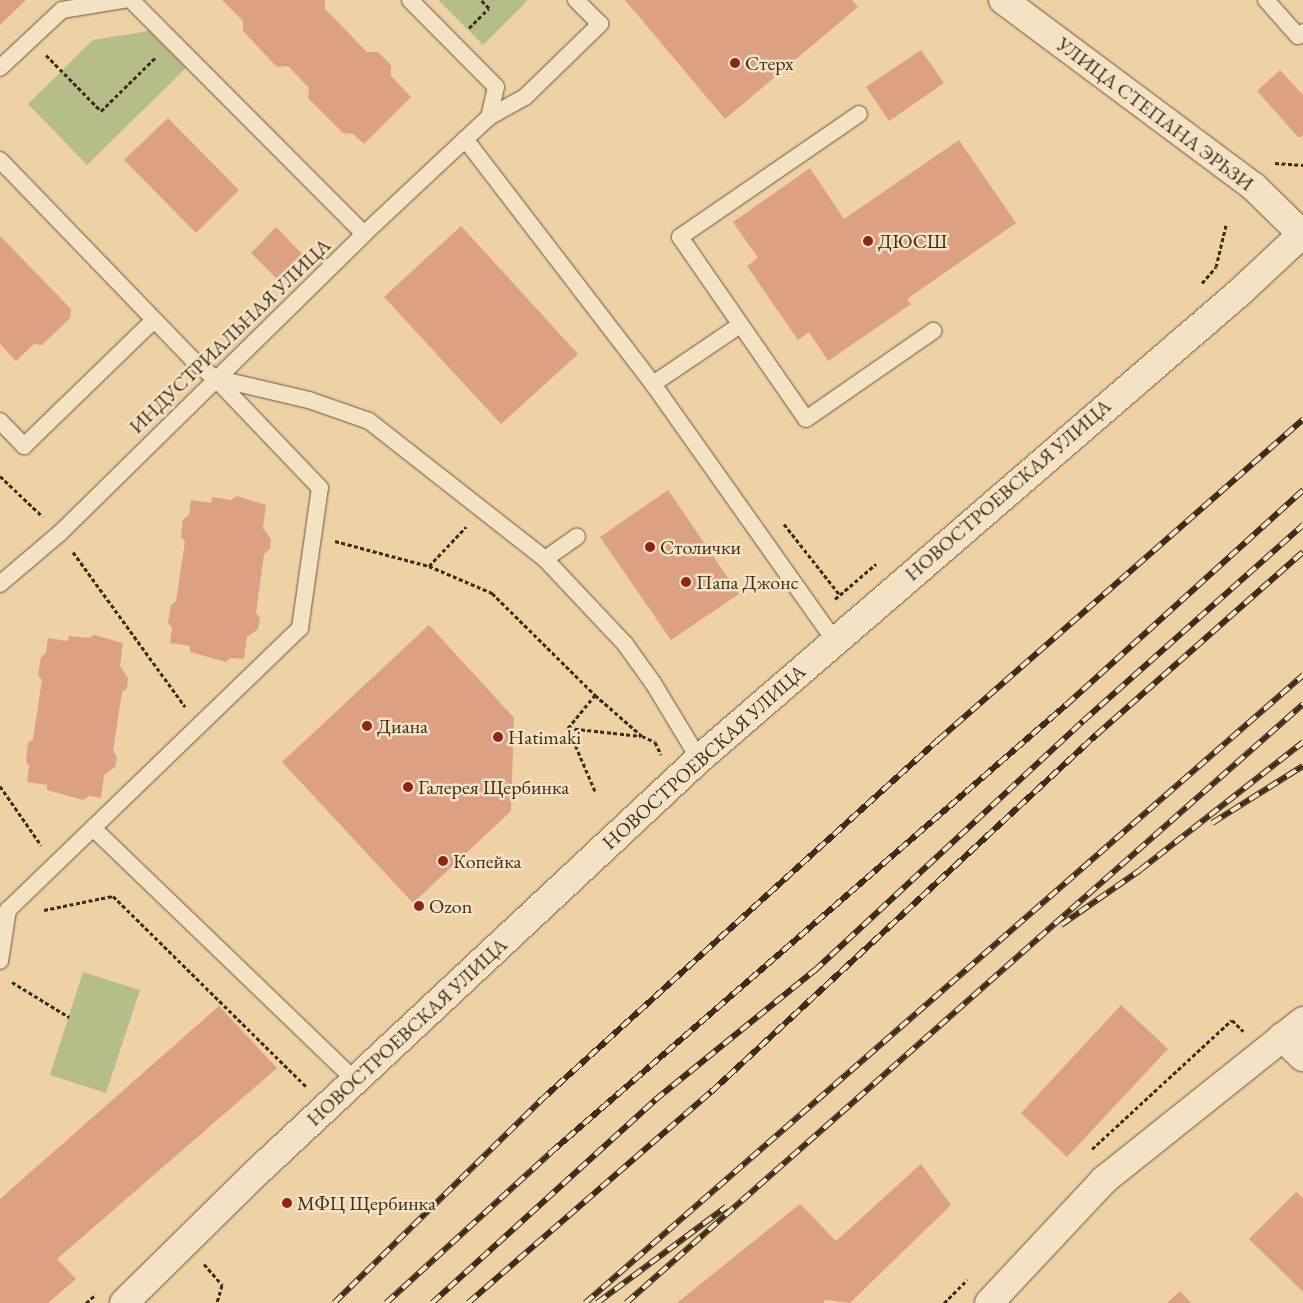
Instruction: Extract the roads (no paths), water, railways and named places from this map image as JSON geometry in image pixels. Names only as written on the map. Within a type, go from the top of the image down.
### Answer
[{"type":"street","name":"УЛИЦА СТЕПАНА ЭРЬЗИ","points":[[1003,0],[1254,188],[1303,233]]},
{"type":"street","name":"НОВОСТРОЕВСКАЯ УЛИЦА","points":[[124,1303],[355,1080],[699,759],[834,640],[1240,292],[1303,233]]},
{"type":"street","points":[[989,1303],[1036,1249],[1104,1180],[1303,1021]]},
{"type":"street","points":[[1282,1038],[1303,1057]]},
{"type":"lane","points":[[0,68],[62,10],[124,0]]},
{"type":"lane","points":[[131,0],[364,234]]},
{"type":"lane","points":[[410,0],[496,87],[489,117]]},
{"type":"lane","name":"ИНДУСТРИАЛЬНАЯ УЛИЦА","points":[[0,584],[60,534],[215,378],[258,341],[364,234],[489,117],[525,97],[600,24],[576,0]]},
{"type":"lane","points":[[1266,0],[1298,36],[1303,32]]},
{"type":"lane","points":[[859,114],[680,237],[806,419],[933,331]]},
{"type":"lane","points":[[465,140],[653,384],[834,640]]},
{"type":"lane","points":[[0,160],[154,320],[215,378],[320,488],[300,628],[8,910],[0,961]]},
{"type":"lane","points":[[0,422],[24,446],[154,320]]},
{"type":"lane","points":[[653,384],[740,324]]},
{"type":"lane","points":[[215,378],[309,400],[369,421],[483,510],[545,559],[625,644],[653,682],[699,759]]},
{"type":"lane","points":[[545,559],[577,537]]},
{"type":"lane","points":[[92,828],[355,1080]]},
{"type":"railway","points":[[334,1303],[540,1101],[938,740],[1303,419]]},
{"type":"railway","points":[[386,1303],[550,1153],[1066,705],[1303,490]]},
{"type":"railway","points":[[432,1303],[655,1100],[814,971],[1083,721],[1303,525]]},
{"type":"railway","points":[[468,1303],[711,1092],[1096,735],[1303,552]]},
{"type":"railway","points":[[585,1303],[1303,675]]},
{"type":"railway","points":[[626,1303],[1303,704]]},
{"type":"railway","points":[[1061,925],[1140,870],[1303,742]]},
{"type":"railway","points":[[1212,823],[1303,766]]},
{"type":"railway","points":[[597,1303],[726,1207]]},
{"type":"place","name":"Стерх","points":[[735,63]]},
{"type":"place","name":"ДЮСШ","points":[[868,241]]},
{"type":"place","name":"Столички","points":[[650,547]]},
{"type":"place","name":"Папа Джонс","points":[[686,582]]},
{"type":"place","name":"Диана","points":[[367,726]]},
{"type":"place","name":"Hatimaki","points":[[498,737]]},
{"type":"place","name":"Галерея Щербинка","points":[[408,787]]},
{"type":"place","name":"Копейка","points":[[443,861]]},
{"type":"place","name":"Ozon","points":[[419,906]]},
{"type":"place","name":"МФЦ Щербинка","points":[[287,1203]]}]
